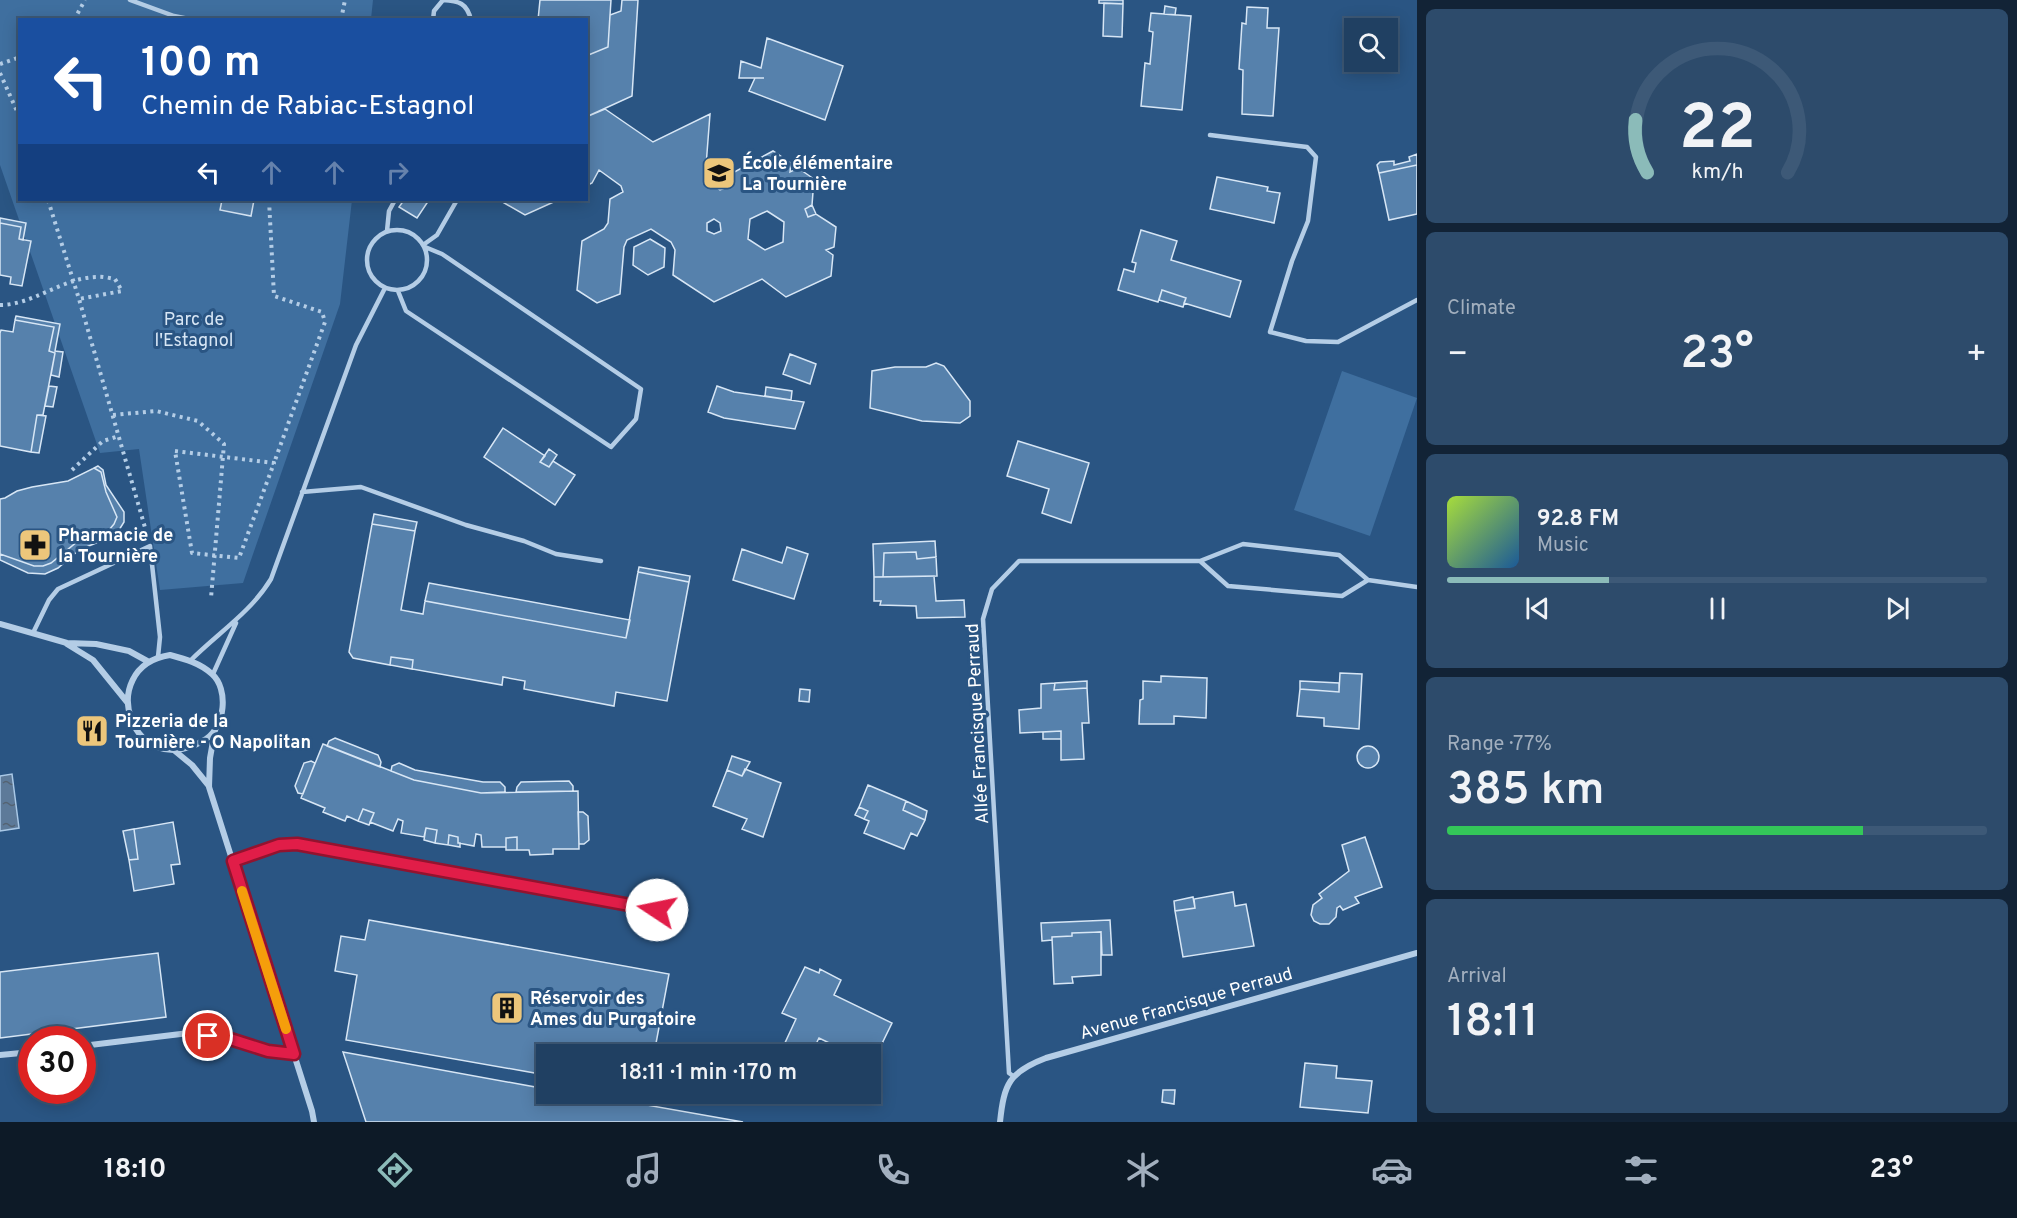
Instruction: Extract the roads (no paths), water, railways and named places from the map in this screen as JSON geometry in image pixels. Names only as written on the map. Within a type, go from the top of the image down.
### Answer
[{"type":"street","points":[[0,624],[67,643],[96,644],[129,651],[149,662]]},
{"type":"street","points":[[67,643],[93,660],[128,702]]},
{"type":"street","points":[[170,655],[191,660],[213,674],[220,685],[223,712],[215,730],[209,738],[187,749],[175,751],[150,744],[140,735],[129,714],[130,688],[137,672],[158,657],[170,655]]},
{"type":"street","points":[[209,787],[210,758],[215,730]]},
{"type":"street","points":[[175,751],[192,765],[209,787],[314,1122]]},
{"type":"street","points":[[233,861],[279,845],[297,844],[657,910]]},
{"type":"street","name":"Avenue Francisque Perraud","points":[[1013,1076],[1026,1065],[1046,1058],[1417,953]]},
{"type":"street","points":[[96,1044],[189,1033],[227,1038],[268,1051]]},
{"type":"street","points":[[0,1055],[18,1053]]},
{"type":"street","points":[[1000,1122],[1002,1101],[1013,1076]]},
{"type":"street","points":[[312,1110],[320,1122]]},
{"type":"lane","points":[[130,0],[174,18]]},
{"type":"lane","points":[[433,18],[434,11],[443,0],[458,1],[467,7],[470,18]]},
{"type":"lane","points":[[1210,135],[1307,147],[1316,157],[1308,221],[1292,261],[1270,332],[1306,341],[1338,342],[1417,300]]},
{"type":"lane","points":[[387,231],[389,211],[394,201]]},
{"type":"lane","points":[[424,246],[438,235],[456,201]]},
{"type":"lane","points":[[398,291],[406,311],[611,447],[636,419],[640,389],[442,254],[424,246],[413,234],[400,230],[387,231],[370,246],[367,256],[368,267],[374,279],[385,288],[398,291],[409,289],[417,284],[424,275],[428,262],[424,246]]},
{"type":"lane","points":[[191,660],[211,640],[237,620],[262,594],[271,579],[356,345],[385,288]]},
{"type":"lane","points":[[302,492],[362,487],[466,525],[524,541],[556,554],[601,561]]},
{"type":"lane","name":"Allée Francisque Perraud","points":[[1013,1076],[1010,1073],[983,619],[992,589],[1019,561],[1200,561],[1243,544],[1339,555],[1368,580]]},
{"type":"lane","points":[[33,633],[49,600],[58,589],[150,546],[160,637],[158,657]]},
{"type":"lane","points":[[1200,561],[1228,586],[1342,596],[1368,580],[1417,586]]},
{"type":"lane","points":[[213,674],[237,620]]},
{"type":"lane","points":[[268,1051],[294,1054]]},
{"type":"water","points":[[12,774],[19,828],[0,831],[0,776]]},
{"type":"place","name":"École élémentaire La Tournière","points":[[719,173]]},
{"type":"place","name":"Pharmacie de la Tournière","points":[[35,545]]},
{"type":"place","name":"Pizzeria de la Tournière - O Napolitan","points":[[92,731]]},
{"type":"place","name":"Réservoir des Ames du Purgatoire","points":[[507,1008]]},
{"type":"park label","name":"Parc de l'Estagnol","points":[[194,329]]}]
